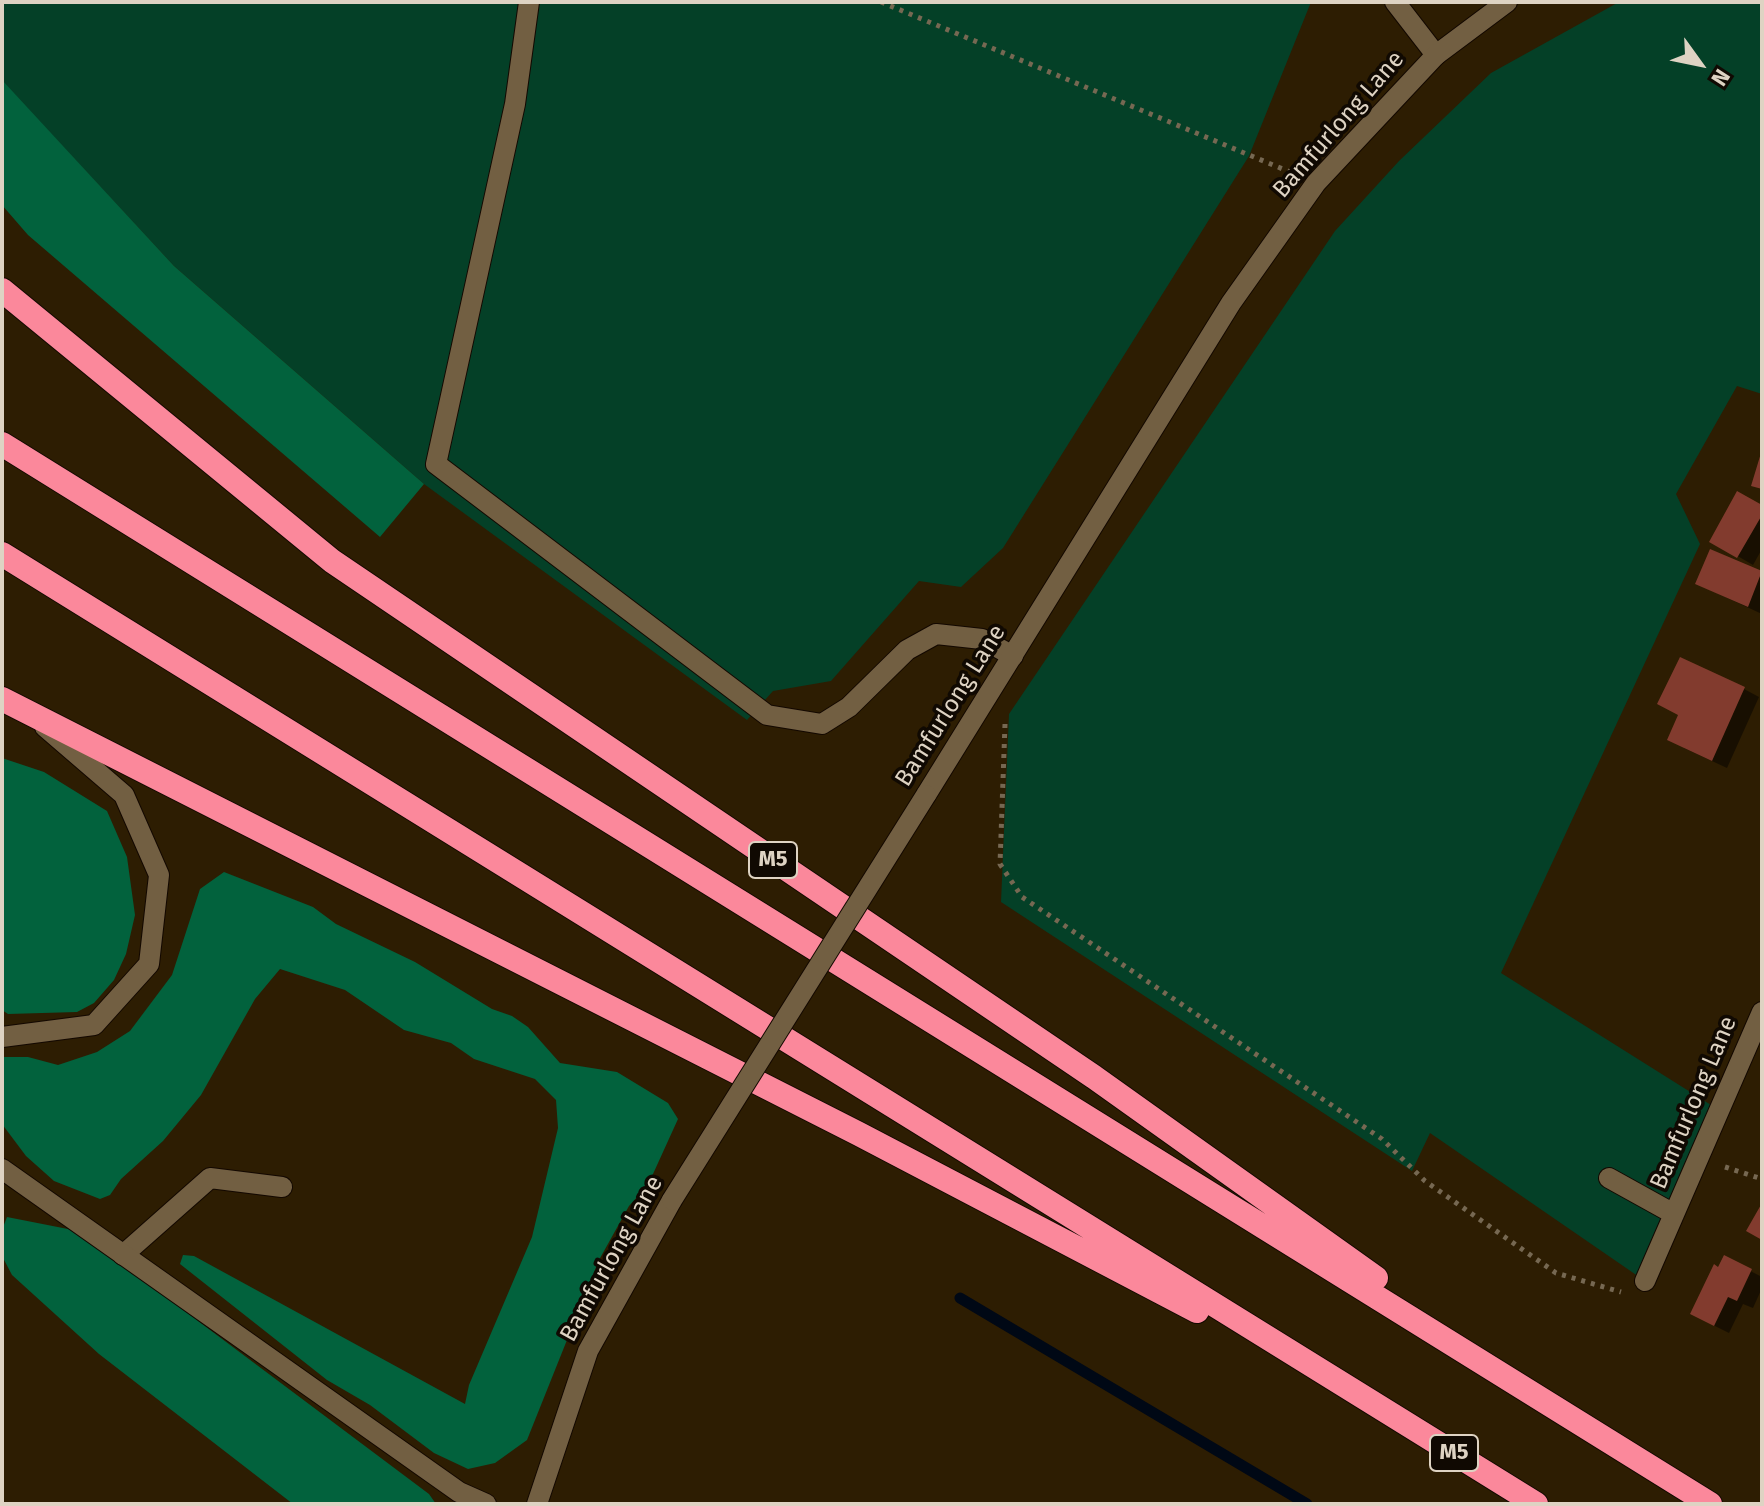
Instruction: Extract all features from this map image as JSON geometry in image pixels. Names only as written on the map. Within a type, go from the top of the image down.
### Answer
[{"type":"highway","name":"M5","points":[[2,290],[332,561],[1094,1077],[1559,1410]]},
{"type":"highway","name":"M5","points":[[2,444],[1710,1504]]},
{"type":"highway","name":"M5","points":[[2,554],[1536,1504]]},
{"type":"highway","name":"M5","points":[[2,699],[845,1127],[1373,1403]]},
{"type":"street","points":[[529,2],[515,104],[436,464],[767,715],[822,724],[849,707],[907,650],[936,634],[982,639],[1013,656]]},
{"type":"street","points":[[1395,2],[1436,55]]},
{"type":"street","name":"Bamfurlong Lane","points":[[537,1504],[588,1351],[672,1200],[1231,303],[1316,183],[1436,55],[1507,2]]},
{"type":"street","points":[[2,1037],[94,1025],[149,964],[159,875],[124,795],[28,712]]},
{"type":"street","name":"Bamfurlong Lane","points":[[1645,1281],[1762,1012]]},
{"type":"street","points":[[2,1169],[459,1492],[486,1504]]},
{"type":"street","points":[[123,1255],[210,1178],[282,1187]]},
{"type":"street","name":"Bamfurlong Lane","points":[[1609,1178],[1674,1214]]},
{"type":"path","points":[[881,2],[1316,183]]},
{"type":"path","points":[[981,707],[1005,724],[1000,864],[1022,897],[1382,1139],[1425,1181],[1556,1273],[1621,1292],[1645,1281]]},
{"type":"path","points":[[1698,1159],[1762,1179]]},
{"type":"green space","points":[[2,2],[1311,2],[1249,156],[1003,548],[961,587],[919,581],[831,681],[773,691],[747,720],[424,484],[174,266],[4,83]]},
{"type":"green space","points":[[1619,2],[1762,2],[1762,394],[1737,386],[1676,494],[1700,544],[1501,973],[1719,1110],[1645,1281],[1430,1133],[1412,1171],[1001,902],[1009,714],[1335,231],[1399,161],[1491,73]]},
{"type":"green space","points":[[2,80],[174,266],[424,484],[380,537],[28,235],[2,205]]},
{"type":"green space","points":[[2,758],[44,772],[107,811],[127,857],[135,915],[126,954],[114,980],[94,1003],[77,1012],[8,1014],[2,1010]]},
{"type":"green space","points":[[224,872],[313,907],[336,924],[415,962],[528,1027],[560,1063],[617,1072],[668,1103],[678,1119],[648,1185],[629,1206],[599,1260],[527,1440],[495,1463],[468,1469],[434,1453],[370,1405],[327,1380],[180,1264],[183,1255],[194,1256],[465,1404],[469,1385],[532,1237],[558,1128],[556,1100],[535,1079],[474,1059],[451,1043],[404,1030],[345,990],[280,969],[255,999],[201,1095],[163,1141],[121,1179],[110,1195],[100,1199],[54,1181],[26,1156],[2,1124],[2,1057],[28,1057],[58,1065],[97,1052],[130,1031],[172,975],[200,889]]},
{"type":"green space","points":[[7,1217],[78,1231],[429,1494],[436,1504],[293,1504],[99,1354],[12,1275],[2,1256],[2,1230]]},
{"type":"building","points":[[1762,453],[1762,489],[1751,486]]},
{"type":"building","points":[[1737,491],[1762,505],[1762,515],[1737,558],[1709,542]]},
{"type":"building","points":[[1710,549],[1762,571],[1748,607],[1695,584]]},
{"type":"building","points":[[1680,657],[1745,687],[1712,761],[1667,740],[1678,715],[1657,704]]},
{"type":"building","points":[[1762,1203],[1762,1240],[1746,1231]]},
{"type":"building","points":[[1724,1255],[1752,1269],[1737,1301],[1728,1297],[1714,1326],[1690,1314],[1714,1264],[1718,1267]]},
{"type":"waterway","points":[[960,1298],[1307,1504]]}]
